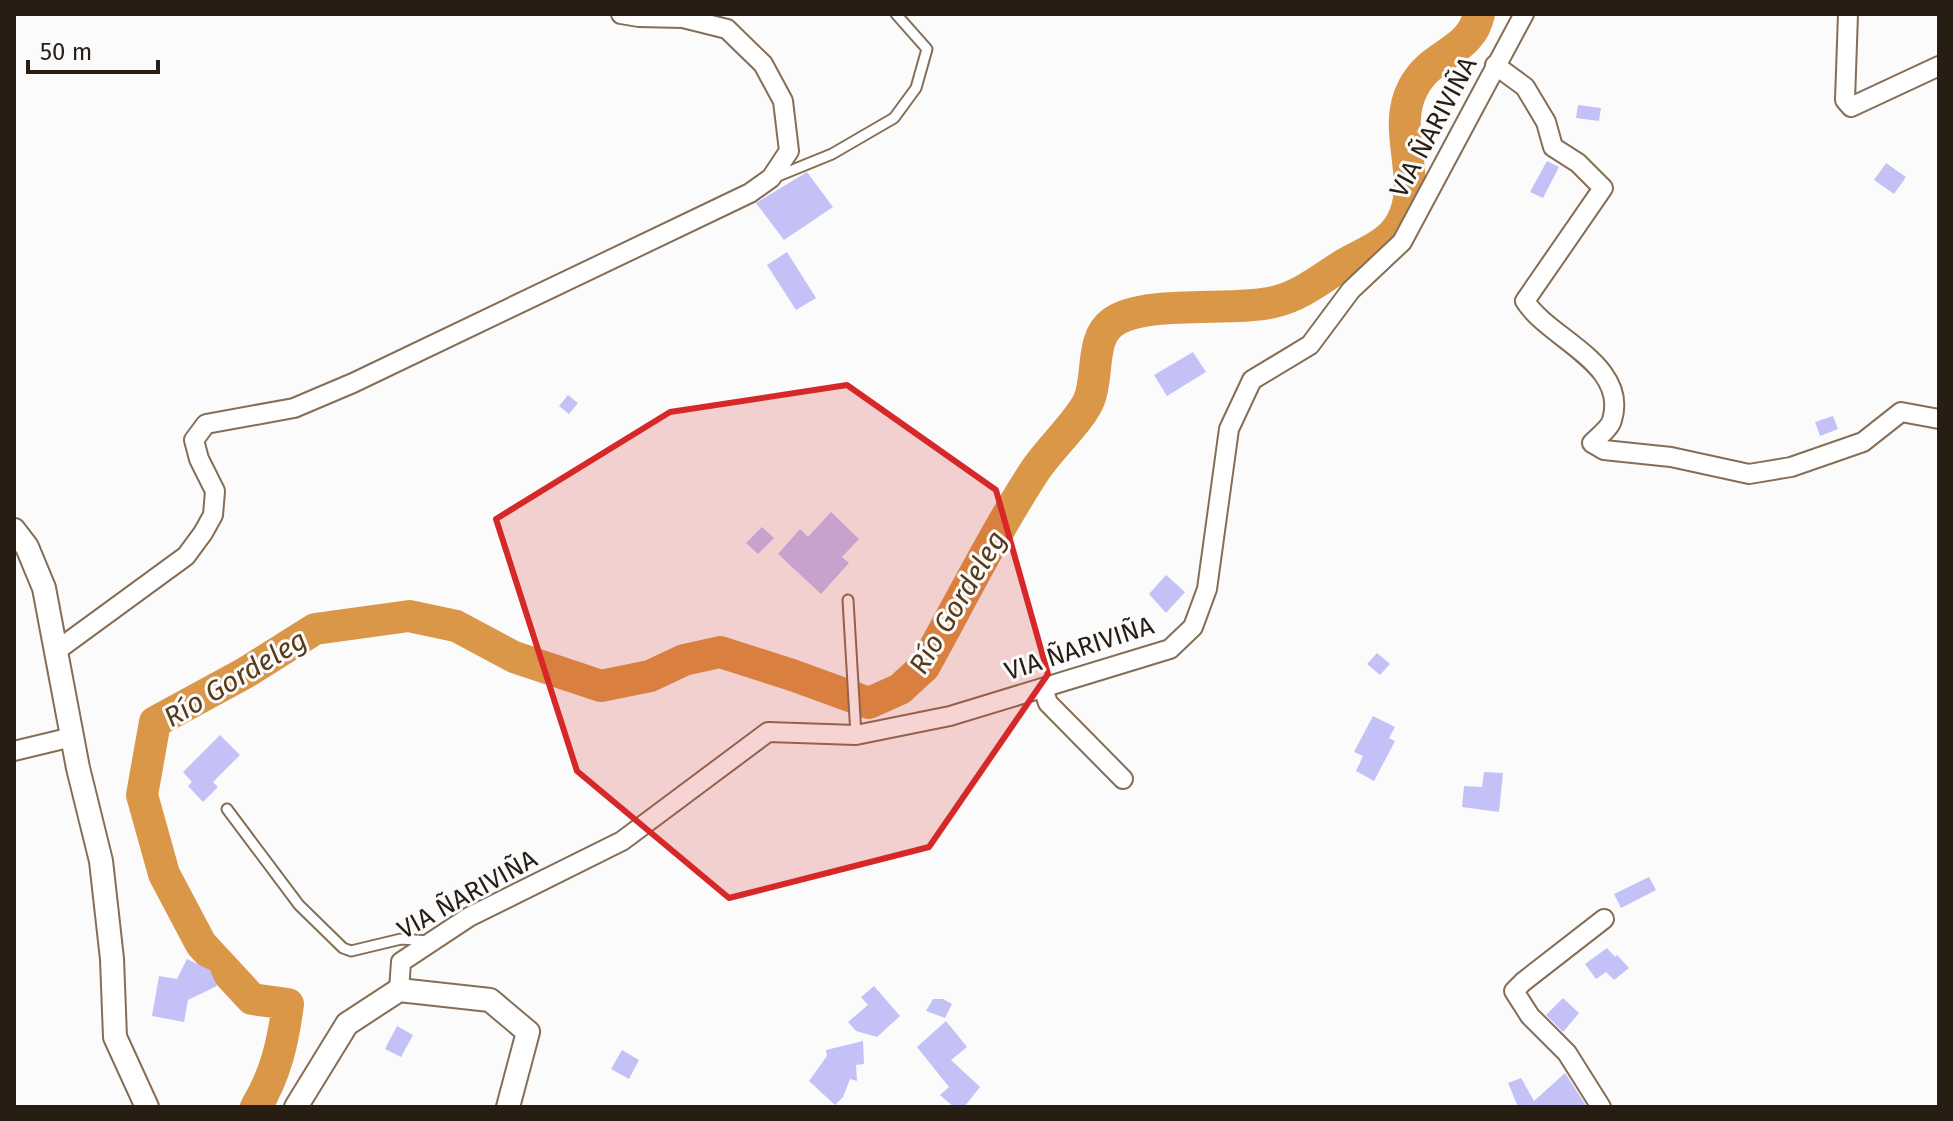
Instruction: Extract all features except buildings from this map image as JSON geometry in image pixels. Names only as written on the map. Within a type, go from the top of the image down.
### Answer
[{"type":"street","points":[[621,14],[683,18],[727,29]]},
{"type":"street","points":[[56,651],[186,556],[203,533],[213,515],[215,491],[199,459],[194,440],[206,424],[294,408],[320,398],[750,193],[771,178],[789,151],[783,101],[763,64],[711,14]]},
{"type":"street","name":"VIA ÑARIVIÑA","points":[[399,990],[401,962],[469,917],[622,841],[768,732],[950,716],[1170,649],[1193,627],[1207,589],[1229,429],[1252,380],[1310,345],[1351,290],[1402,242],[1524,14]]},
{"type":"street","points":[[1848,14],[1845,100],[1851,107],[1939,66]]},
{"type":"street","points":[[1495,65],[1525,87],[1546,122],[1553,147],[1578,163],[1603,188],[1525,301],[1532,313],[1598,367],[1615,392],[1612,422],[1592,443],[1604,450],[1671,457],[1749,474],[1791,467],[1863,442],[1901,412],[1939,419]]},
{"type":"street","points":[[14,530],[27,547],[44,588],[72,737],[101,861],[112,959],[115,1037],[147,1107]]},
{"type":"street","points":[[1043,688],[1048,703],[1123,779]]},
{"type":"street","points":[[14,751],[72,737]]},
{"type":"street","points":[[1601,1107],[1567,1053],[1530,1016],[1514,991],[1604,919]]},
{"type":"street","points":[[296,1107],[347,1024],[399,990],[490,1000],[528,1032],[508,1107]]},
{"type":"lane","points":[[771,178],[832,154],[894,118],[916,88],[927,49],[896,14]]},
{"type":"lane","points":[[848,600],[854,726]]},
{"type":"lane","points":[[227,809],[299,905],[343,948],[351,951],[401,939],[433,941]]},
{"type":"highlighted area","points":[[847,385],[996,490],[1048,674],[929,847],[729,898],[577,771],[496,519],[670,412]]},
{"type":"waterway","name":"Río Gordeleg","points":[[256,1107],[278,1057],[288,1004],[252,999],[201,944],[164,874],[142,795],[155,722],[245,673],[315,629],[409,616],[456,626],[514,657],[601,686],[650,676],[684,660],[720,652],[869,703],[900,689],[924,667],[1019,496],[1040,464],[1085,408],[1092,390],[1098,347],[1106,329],[1113,322],[1127,315],[1167,308],[1257,305],[1284,299],[1375,248],[1396,231],[1407,207],[1410,190],[1405,121],[1413,88],[1429,67],[1468,37],[1479,14]]}]
